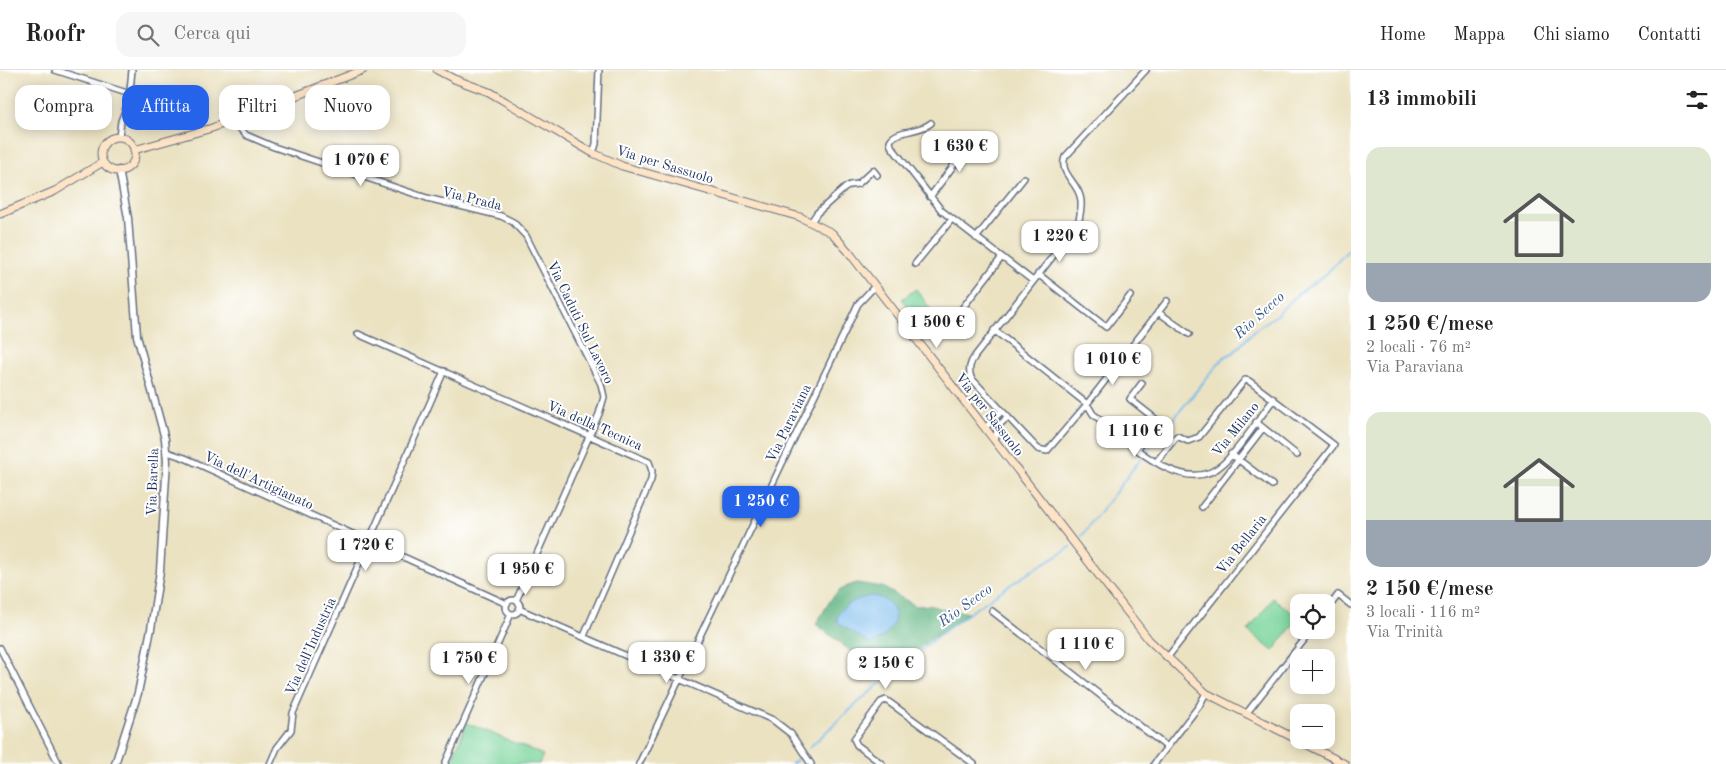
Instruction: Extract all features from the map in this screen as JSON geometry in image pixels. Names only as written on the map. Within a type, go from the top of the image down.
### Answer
[{"type":"main road","points":[[295,96],[363,70]]},
{"type":"main road","name":"Via per Sassuolo","points":[[437,70],[495,96],[593,153],[622,166],[810,222],[832,233],[995,440],[1135,624],[1167,658],[1206,693],[1345,764]]},
{"type":"main road","points":[[134,150],[219,125]]},
{"type":"main road","points":[[119,137],[130,142],[134,150],[130,164],[119,170],[108,167],[103,162],[103,147],[109,139],[119,137]]},
{"type":"main road","points":[[0,214],[55,191],[103,162]]},
{"type":"street","points":[[55,70],[122,91]]},
{"type":"street","points":[[131,85],[132,70]]},
{"type":"street","points":[[593,153],[596,144],[600,70]]},
{"type":"street","points":[[1146,70],[1065,157],[1062,163],[1064,170],[1075,184],[1081,198],[1078,224],[972,360],[969,373],[1038,449],[1044,452],[1049,449],[1087,404],[1167,301]]},
{"type":"street","points":[[119,137],[122,118]]},
{"type":"street","points":[[931,123],[926,127],[894,136],[890,141],[930,197],[952,219],[1033,281]]},
{"type":"street","name":"Via Prada","points":[[241,130],[246,135],[294,154],[427,198],[500,216],[514,222]]},
{"type":"street","points":[[930,197],[974,138]]},
{"type":"street","name":"Via Barella","points":[[115,764],[138,692],[156,602],[167,452],[137,336],[129,226],[119,170]]},
{"type":"street","points":[[810,222],[817,213],[850,185],[858,184],[873,170],[877,175]]},
{"type":"street","points":[[976,238],[1024,178]]},
{"type":"street","points":[[916,264],[952,219]]},
{"type":"street","name":"Via Caduti Sul Lavoro","points":[[514,222],[526,236],[601,384],[604,397],[602,408],[516,601]]},
{"type":"street","points":[[947,328],[1002,257]]},
{"type":"street","points":[[1038,274],[1106,327],[1130,296]]},
{"type":"street","name":"Via Paraviana","points":[[639,764],[858,304],[875,286]]},
{"type":"street","points":[[1158,312],[1189,334]]},
{"type":"street","name":"Via Milano","points":[[994,330],[1087,404],[1093,414],[1156,462],[1180,475],[1195,476],[1214,470],[1224,463],[1274,399]]},
{"type":"street","name":"Via della Tecnica","points":[[358,334],[644,459],[651,466],[652,476],[584,636]]},
{"type":"street","name":"Via dell’Industria","points":[[270,764],[277,748],[291,730],[293,713],[444,372]]},
{"type":"street","name":"Via Milano","points":[[1156,462],[1177,436],[1188,441],[1199,437],[1245,380],[1249,380],[1334,445]]},
{"type":"street","points":[[1138,448],[1158,421],[1130,399],[1142,383]]},
{"type":"street","points":[[987,430],[1002,411]]},
{"type":"street","points":[[987,430],[998,426],[1008,417]]},
{"type":"street","points":[[980,421],[995,419]]},
{"type":"street","points":[[1256,422],[1297,455]]},
{"type":"street","points":[[995,440],[998,426]]},
{"type":"street","points":[[1202,507],[1263,428]]},
{"type":"street","name":"Via Bellaria","points":[[1167,658],[1334,445]]},
{"type":"street","name":"Via dell'Artigianato","points":[[167,452],[185,458],[507,604]]},
{"type":"street","points":[[1231,454],[1272,485]]},
{"type":"street","points":[[1335,600],[1338,596],[1351,605]]},
{"type":"street","points":[[511,614],[506,610],[507,604],[512,600],[516,601],[519,609],[680,678],[781,725],[795,738],[811,764]]},
{"type":"street","points":[[445,764],[511,614],[519,609]]},
{"type":"street","points":[[992,611],[1167,747]]},
{"type":"street","points":[[1246,714],[1305,639]]},
{"type":"street","points":[[0,648],[59,764]]},
{"type":"street","points":[[1154,764],[1206,693]]},
{"type":"street","points":[[882,764],[856,745],[854,739],[881,702],[886,700],[893,702],[974,764]]},
{"type":"green space","points":[[916,289],[937,318],[923,329],[902,299]]},
{"type":"green space","points":[[857,583],[882,587],[916,606],[929,605],[945,610],[968,613],[881,675],[816,624],[836,594],[842,589]]},
{"type":"green space","points":[[1273,598],[1290,611],[1290,629],[1273,651],[1248,631]]},
{"type":"green space","points":[[467,723],[543,755],[539,764],[450,764]]},
{"type":"water","points":[[873,596],[891,605],[894,619],[887,633],[871,644],[838,623],[837,618],[842,609],[847,605]]},
{"type":"waterway","name":"Rio Secco","points":[[1148,450],[1224,357],[1233,353],[1257,328],[1274,317],[1298,294],[1326,274],[1351,247]]},
{"type":"waterway","name":"Rio Secco","points":[[1082,536],[1142,457]]},
{"type":"waterway","name":"Rio Secco","points":[[809,748],[870,692],[934,640],[1001,591],[1071,547]]},
{"type":"waterway","name":"Rio Secco","points":[[792,764],[802,755]]}]
